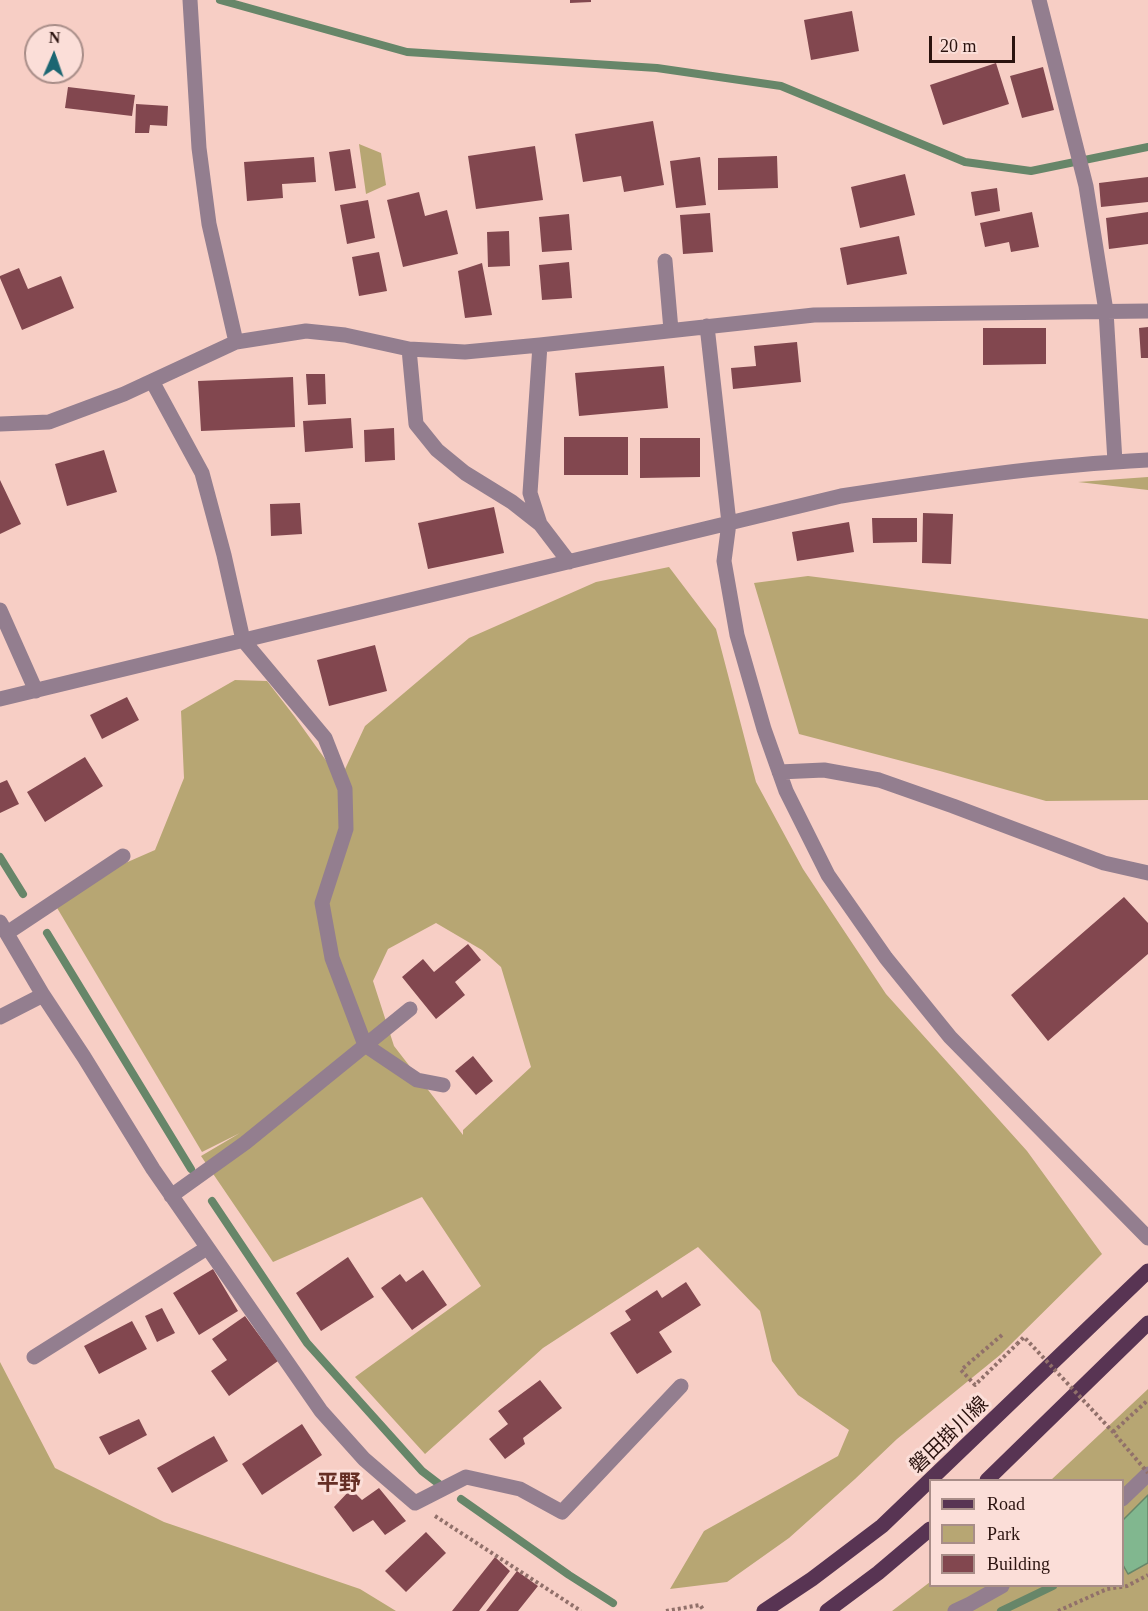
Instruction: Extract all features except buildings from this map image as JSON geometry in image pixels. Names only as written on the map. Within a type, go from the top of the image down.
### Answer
[{"type":"main road","name":"磐田掛川線","points":[[931,1479],[1148,1271]]},
{"type":"main road","points":[[988,1479],[1148,1323]]},
{"type":"main road","name":"磐田掛川線","points":[[764,1611],[812,1579],[882,1526],[929,1481]]},
{"type":"main road","points":[[827,1611],[878,1573],[929,1530]]},
{"type":"street","points":[[1039,0],[1086,186],[1106,311],[1115,462]]},
{"type":"street","points":[[190,3],[199,147],[208,213],[236,342]]},
{"type":"street","points":[[665,261],[671,330]]},
{"type":"street","points":[[0,424],[50,422],[124,394],[236,342],[306,331],[345,335],[410,349],[465,352],[814,315],[1148,311]]},
{"type":"street","points":[[707,326],[729,523],[724,561],[737,635],[764,729],[786,791],[828,875],[886,958],[950,1037],[1148,1238]]},
{"type":"street","points":[[540,345],[530,493],[540,524]]},
{"type":"street","points":[[410,349],[416,424],[437,450],[465,473],[512,502],[540,524],[569,562]]},
{"type":"street","points":[[152,381],[202,473],[224,555],[243,640],[325,738],[345,789],[346,829],[322,903],[332,958],[365,1045],[417,1080],[443,1085]]},
{"type":"street","points":[[0,699],[852,494],[951,479],[1148,460]]},
{"type":"street","points":[[0,610],[36,691]]},
{"type":"street","points":[[779,772],[824,770],[879,780],[1104,864],[1148,873]]},
{"type":"street","points":[[123,856],[3,927],[43,995],[171,1196],[321,1411],[364,1459],[415,1503],[466,1477],[520,1489],[562,1512],[681,1386]]},
{"type":"street","points":[[0,1017],[43,995]]},
{"type":"street","points":[[171,1196],[245,1143],[410,1009]]},
{"type":"street","points":[[34,1357],[207,1248]]},
{"type":"street","points":[[1124,1497],[1148,1474]]},
{"type":"street","points":[[956,1611],[1000,1587]]},
{"type":"path","points":[[1002,1335],[961,1370],[975,1385],[1024,1337],[1113,1432],[1148,1474]]},
{"type":"path","points":[[1113,1432],[1148,1400]]},
{"type":"path","points":[[415,1503],[581,1611]]},
{"type":"path","points":[[1124,1586],[1148,1575]]},
{"type":"path","points":[[1058,1611],[1107,1589],[1120,1587]]},
{"type":"path","points":[[666,1611],[700,1605],[704,1611]]},
{"type":"green space","points":[[359,144],[381,153],[386,185],[366,194]]},
{"type":"green space","points":[[1148,477],[1148,490],[1078,482]]},
{"type":"green space","points":[[669,567],[716,629],[756,782],[803,869],[886,994],[1027,1151],[1102,1254],[1000,1355],[897,1439],[789,1538],[727,1582],[670,1589],[704,1531],[838,1456],[849,1430],[798,1395],[772,1361],[760,1311],[698,1247],[543,1348],[425,1454],[355,1377],[481,1286],[422,1197],[273,1262],[201,1156],[240,1133],[202,1152],[50,896],[155,850],[184,778],[181,711],[235,680],[267,681],[340,780],[365,726],[469,638],[596,582]],"holes":[[[436,923],[482,950],[501,967],[531,1067],[463,1130],[463,1135],[394,1046],[373,981],[388,949]]]},
{"type":"green space","points":[[808,576],[1148,619],[1148,800],[1046,801],[799,734],[754,583]]},
{"type":"green space","points":[[0,1362],[55,1468],[164,1522],[360,1589],[396,1611],[0,1611]]},
{"type":"green space","points":[[1148,1389],[1148,1611],[892,1611],[929,1583],[929,1587],[1124,1587],[1124,1479],[1052,1479]]},
{"type":"shaded area","points":[[1148,1495],[1148,1563],[1128,1574],[1124,1567],[1124,1519]]},
{"type":"waterway","points":[[220,0],[407,52],[657,68],[781,86],[965,162],[1031,171],[1148,147]]},
{"type":"waterway","points":[[0,857],[23,894]]},
{"type":"waterway","points":[[47,933],[191,1169]]},
{"type":"waterway","points":[[212,1201],[307,1343],[422,1471],[439,1484]]},
{"type":"waterway","points":[[461,1499],[613,1603]]},
{"type":"waterway","points":[[1001,1611],[1051,1587]]},
{"type":"district","name":"平野","points":[[339,1482]]}]
